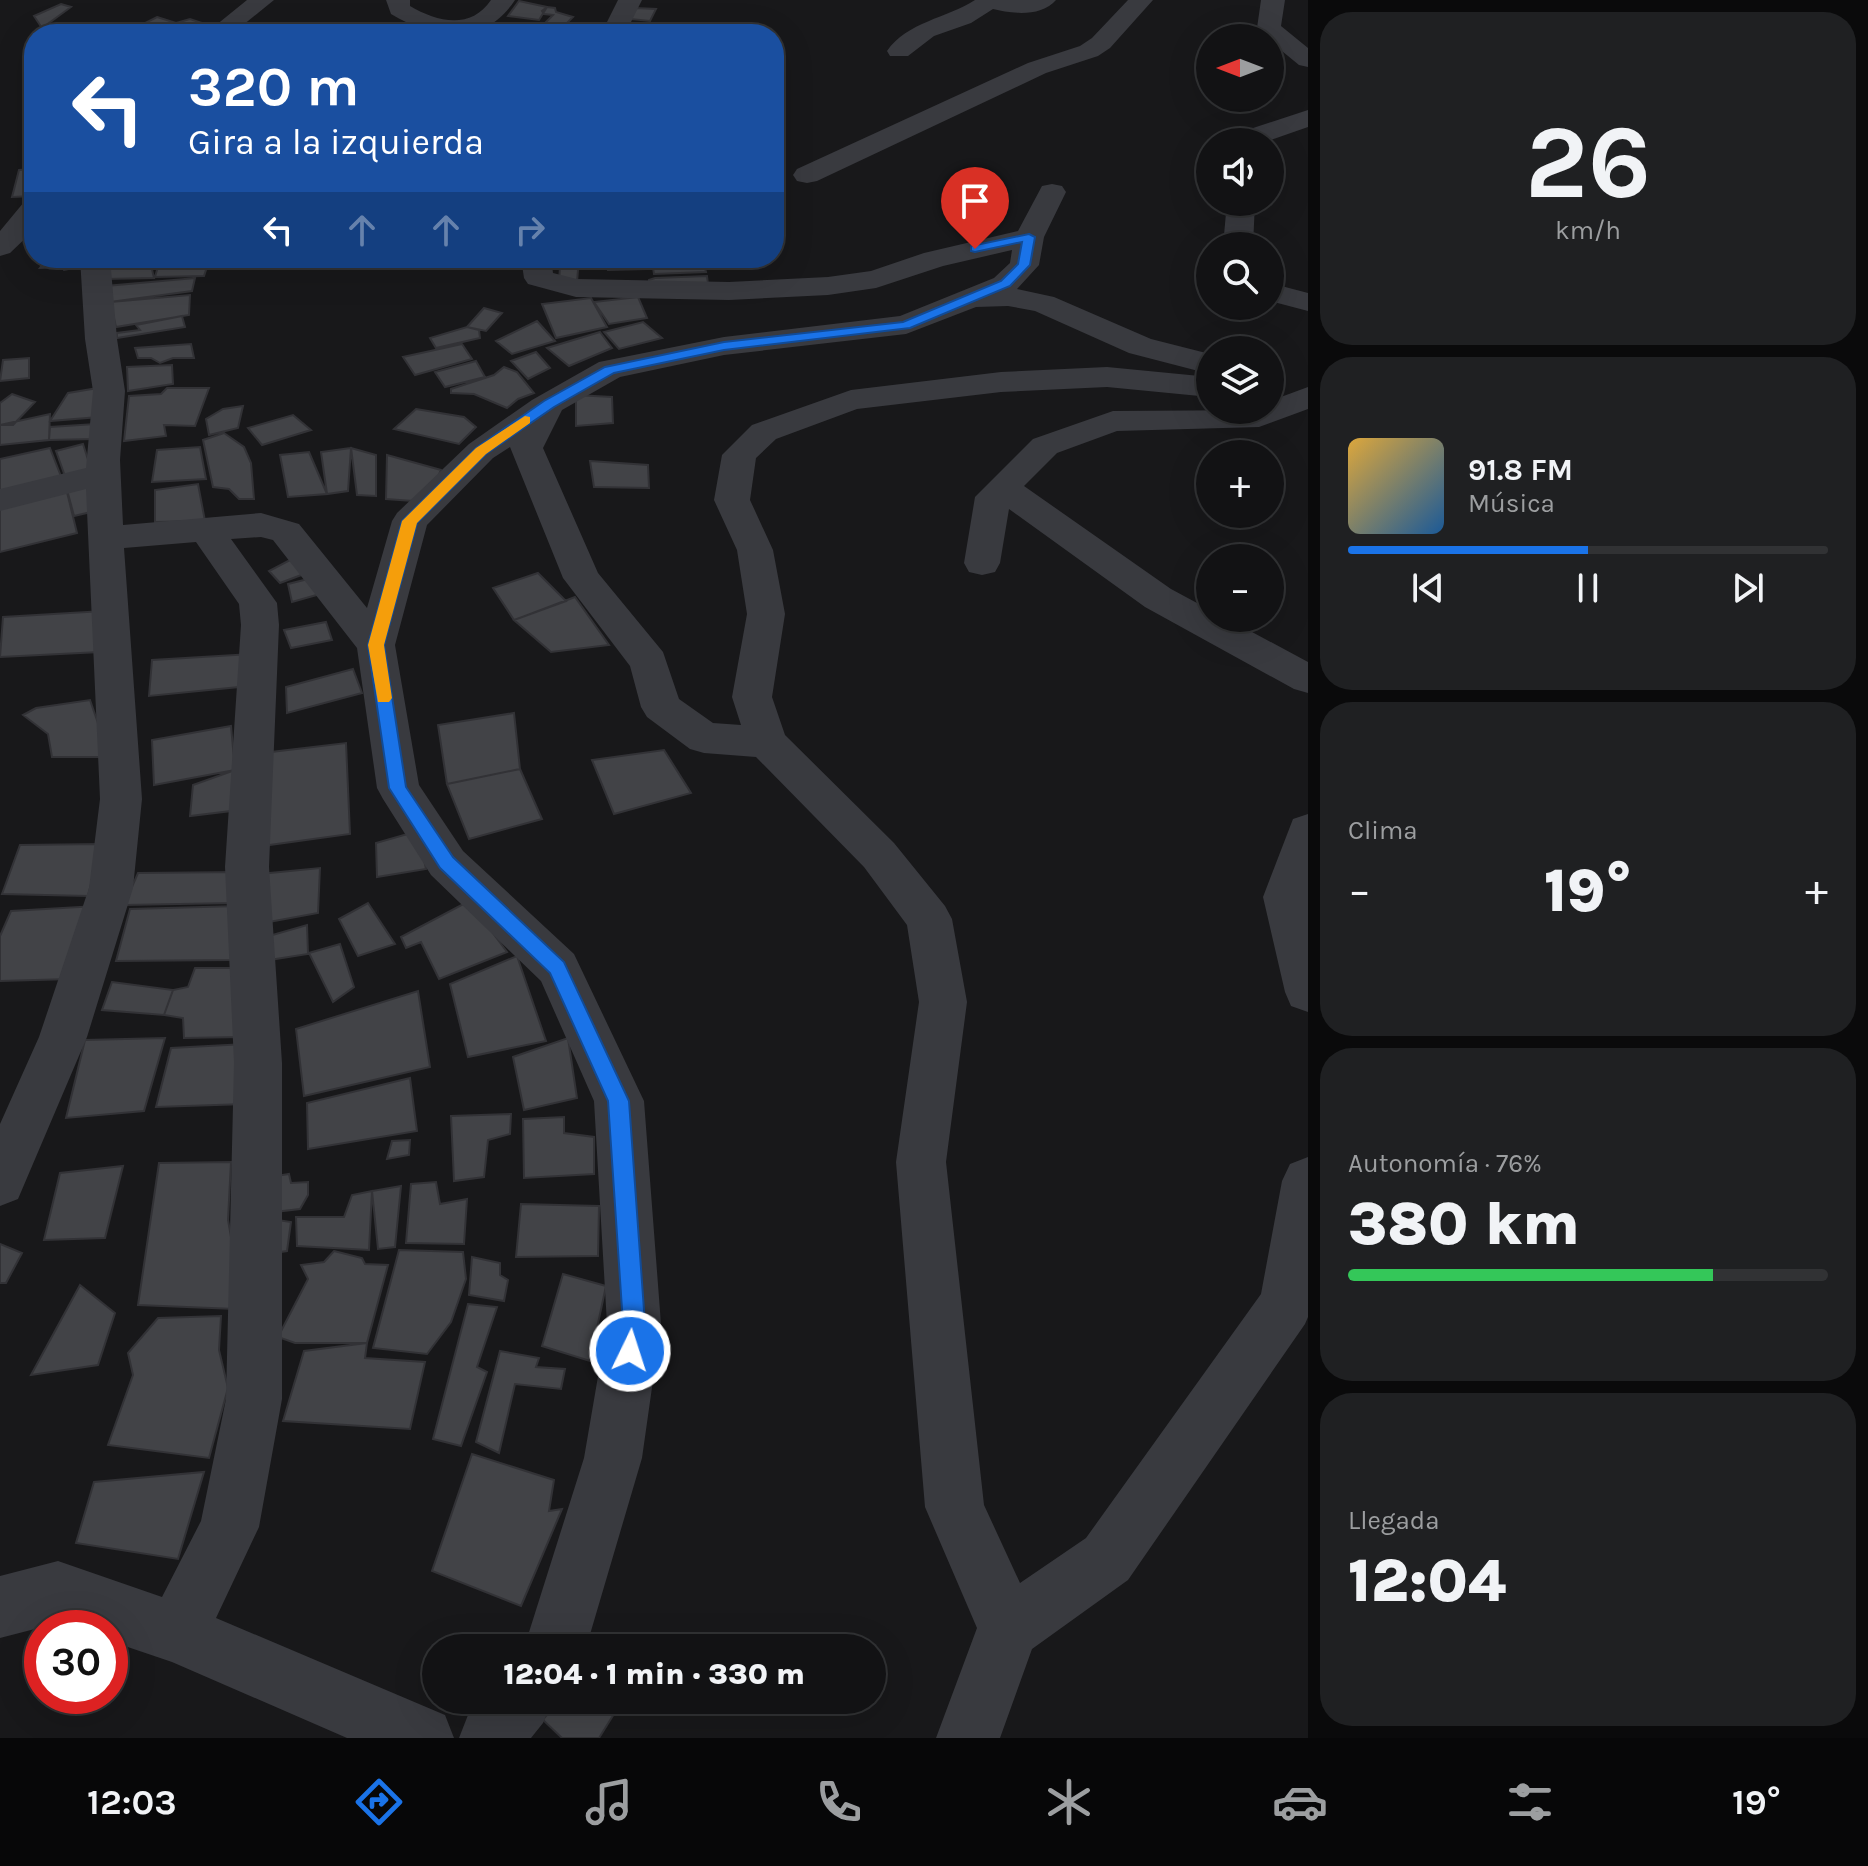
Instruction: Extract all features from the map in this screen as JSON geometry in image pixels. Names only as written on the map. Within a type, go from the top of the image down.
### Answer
[{"type":"street","points":[[230,24],[262,0]]},
{"type":"street","points":[[398,0],[399,9],[412,18],[433,24]]},
{"type":"street","points":[[478,24],[499,10],[503,0]]},
{"type":"street","points":[[618,24],[630,0]]},
{"type":"street","points":[[899,51],[925,31],[963,18],[992,0],[1003,6],[1020,7],[1044,0]]},
{"type":"street","points":[[807,175],[1037,68],[1089,51],[1101,43],[1141,0]]},
{"type":"street","points":[[1273,0],[1269,28],[1308,60]]},
{"type":"street","points":[[1279,128],[1308,118]]},
{"type":"street","points":[[559,1634],[613,1458],[634,1324],[619,1101],[558,968],[447,863],[398,788],[376,645],[410,521],[481,451],[549,404],[610,369],[724,346],[906,325],[1005,284],[1024,265],[1029,237],[1052,192]]},
{"type":"street","points":[[0,247],[24,224]]},
{"type":"street","points":[[538,268],[539,278],[576,288],[729,291],[828,286],[876,279],[934,259],[1029,237]]},
{"type":"street","points":[[0,1182],[63,1037],[111,888],[121,799],[105,538],[104,474],[109,391],[96,268]]},
{"type":"street","points":[[1284,296],[1308,302]]},
{"type":"street","points":[[970,298],[1008,297],[1043,303],[1140,346],[1196,360]]},
{"type":"street","points":[[1008,1628],[955,1507],[921,1162],[943,1002],[929,919],[879,855],[767,742],[752,697],[766,614],[755,550],[732,500],[739,455],[764,432],[851,400],[1001,382],[1107,377],[1196,386]]},
{"type":"street","points":[[1284,386],[1308,394]]},
{"type":"street","points":[[1284,392],[1308,394]]},
{"type":"street","points":[[982,563],[993,497],[1045,446],[1113,421],[1259,417],[1308,394]]},
{"type":"street","points":[[549,404],[526,448],[582,578],[649,662],[661,707],[704,738],[767,742]]},
{"type":"street","points":[[0,500],[104,474]]},
{"type":"street","points":[[1003,488],[1158,598],[1308,679]]},
{"type":"street","points":[[105,538],[261,525],[286,532],[376,645]]},
{"type":"street","points":[[177,1633],[229,1527],[254,1399],[258,1063],[247,867],[260,625],[258,603],[205,529]]},
{"type":"street","points":[[1308,831],[1285,897],[1308,992]]},
{"type":"street","points":[[968,1738],[1008,1628],[1107,1559],[1286,1305],[1308,1181]]},
{"type":"street","points":[[0,1607],[58,1592],[177,1633],[422,1738]]},
{"type":"street","points":[[491,1738],[509,1714]]},
{"type":"building","points":[[519,1],[547,7],[539,20],[508,16]]},
{"type":"building","points":[[61,4],[71,7],[48,24],[39,24],[34,16]]},
{"type":"building","points":[[547,7],[555,8],[556,12],[573,17],[566,24],[545,23],[553,15],[542,11]]},
{"type":"building","points":[[635,8],[656,9],[650,21],[630,19]]},
{"type":"building","points":[[157,17],[176,23],[190,19],[205,24],[143,24]]},
{"type":"building","points":[[19,170],[24,170],[24,196],[12,197]]},
{"type":"building","points":[[106,268],[152,268],[154,278],[103,279]]},
{"type":"building","points":[[158,268],[207,268],[204,276],[155,277]]},
{"type":"building","points":[[560,268],[578,268],[577,282],[559,281]]},
{"type":"building","points":[[608,268],[647,268],[647,269]]},
{"type":"building","points":[[653,268],[705,268],[706,272],[654,274]]},
{"type":"building","points":[[707,276],[708,284],[649,287],[649,280],[655,278]]},
{"type":"building","points":[[195,278],[192,291],[110,302],[106,286]]},
{"type":"building","points":[[190,295],[189,315],[116,327],[110,302]]},
{"type":"building","points":[[638,297],[647,318],[609,324],[594,302]]},
{"type":"building","points":[[591,298],[607,327],[556,338],[542,304]]},
{"type":"building","points":[[484,308],[502,313],[486,331],[467,327]]},
{"type":"building","points":[[182,316],[185,327],[117,338],[117,333],[140,330],[136,325]]},
{"type":"building","points":[[537,321],[555,341],[512,354],[496,341]]},
{"type":"building","points":[[643,322],[662,338],[619,349],[604,332]]},
{"type":"building","points":[[467,327],[479,330],[480,338],[436,348],[430,338]]},
{"type":"building","points":[[600,332],[612,348],[569,366],[547,348]]},
{"type":"building","points":[[191,344],[194,358],[173,358],[160,363],[151,358],[138,358],[135,348]]},
{"type":"building","points":[[462,344],[472,359],[415,375],[403,357]]},
{"type":"building","points":[[536,352],[550,368],[528,379],[511,361]]},
{"type":"building","points":[[29,358],[29,378],[0,381],[3,360]]},
{"type":"building","points":[[476,361],[485,377],[445,387],[435,372]]},
{"type":"building","points":[[172,365],[173,384],[128,391],[127,367]]},
{"type":"building","points":[[504,367],[517,372],[534,393],[518,399],[507,408],[474,394],[451,393],[451,389],[494,375]]},
{"type":"building","points":[[98,388],[99,417],[50,421],[68,393]]},
{"type":"building","points":[[167,388],[209,388],[195,426],[164,425],[166,436],[124,441],[129,396],[161,394]]},
{"type":"building","points":[[12,394],[35,402],[13,425],[0,425],[0,403]]},
{"type":"building","points":[[576,395],[612,397],[613,423],[576,426]]},
{"type":"building","points":[[243,406],[238,428],[209,435],[206,419],[223,409]]},
{"type":"building","points":[[416,409],[464,417],[476,427],[459,444],[394,429]]},
{"type":"building","points":[[50,414],[49,440],[0,445],[0,425]]},
{"type":"building","points":[[293,415],[311,430],[262,445],[248,428]]},
{"type":"building","points":[[95,424],[94,439],[49,440],[50,427]]},
{"type":"building","points":[[224,433],[244,447],[251,463],[254,499],[239,499],[229,489],[213,487],[203,440]]},
{"type":"building","points":[[83,444],[92,472],[66,479],[56,451]]},
{"type":"building","points":[[200,447],[206,479],[152,482],[157,450]]},
{"type":"building","points":[[50,448],[62,479],[0,493],[0,459]]},
{"type":"building","points":[[351,448],[376,455],[376,496],[357,495]]},
{"type":"building","points":[[351,448],[348,491],[327,494],[321,452]]},
{"type":"building","points":[[309,452],[327,494],[288,497],[280,455]]},
{"type":"building","points":[[387,455],[441,470],[427,502],[386,499]]},
{"type":"building","points":[[590,461],[648,465],[649,488],[594,487]]},
{"type":"building","points":[[95,478],[104,509],[74,516],[66,486]]},
{"type":"building","points":[[198,484],[205,521],[155,522],[155,490]]},
{"type":"building","points":[[66,488],[77,533],[0,552],[0,503]]},
{"type":"building","points":[[290,560],[304,574],[280,583],[269,571]]},
{"type":"building","points":[[538,573],[566,601],[514,620],[493,588]]},
{"type":"building","points":[[312,578],[320,594],[292,602],[288,584]]},
{"type":"building","points":[[575,597],[609,645],[551,652],[514,620]]},
{"type":"building","points":[[103,611],[100,652],[0,657],[3,617]]},
{"type":"building","points":[[326,622],[332,640],[291,648],[284,630]]},
{"type":"building","points":[[251,654],[249,686],[149,696],[152,660]]},
{"type":"building","points":[[353,669],[362,693],[287,713],[286,687]]},
{"type":"building","points":[[90,700],[99,726],[102,757],[52,757],[48,734],[23,715],[36,708]]},
{"type":"building","points":[[514,713],[520,769],[447,784],[438,725]]},
{"type":"building","points":[[231,726],[235,770],[154,785],[152,740]]},
{"type":"building","points":[[346,743],[350,834],[262,846],[263,753]]},
{"type":"building","points":[[664,750],[691,793],[614,814],[592,760]]},
{"type":"building","points":[[520,769],[542,819],[469,839],[447,784]]},
{"type":"building","points":[[235,770],[231,811],[190,816],[193,785]]},
{"type":"building","points":[[418,831],[426,869],[377,877],[376,843]]},
{"type":"building","points":[[101,844],[88,896],[2,894],[20,845]]},
{"type":"building","points":[[320,868],[318,913],[258,924],[260,874]]},
{"type":"building","points":[[240,872],[235,903],[124,905],[138,873]]},
{"type":"building","points":[[469,901],[507,952],[439,979],[421,942],[406,948],[401,937]]},
{"type":"building","points":[[368,903],[395,944],[358,956],[339,919]]},
{"type":"building","points":[[96,906],[71,979],[0,981],[0,936],[11,911]]},
{"type":"building","points":[[239,906],[232,960],[116,961],[130,909]]},
{"type":"building","points":[[307,925],[308,954],[263,961],[262,938]]},
{"type":"building","points":[[340,944],[354,987],[333,1002],[309,953]]},
{"type":"building","points":[[517,956],[546,1041],[468,1057],[450,984]]},
{"type":"building","points":[[195,968],[245,968],[241,1037],[184,1038],[183,1018],[164,1015],[173,990],[188,987]]},
{"type":"building","points":[[112,982],[173,990],[164,1015],[102,1010]]},
{"type":"building","points":[[418,991],[430,1067],[304,1096],[296,1029]]},
{"type":"building","points":[[165,1038],[144,1111],[66,1118],[85,1040]]},
{"type":"building","points":[[568,1038],[577,1098],[524,1110],[513,1057]]},
{"type":"building","points":[[245,1044],[246,1104],[156,1107],[171,1048]]},
{"type":"building","points":[[410,1078],[417,1131],[308,1149],[307,1103]]},
{"type":"building","points":[[511,1114],[510,1134],[488,1140],[484,1177],[454,1181],[451,1116]]},
{"type":"building","points":[[564,1117],[564,1133],[594,1137],[594,1174],[524,1178],[523,1119]]},
{"type":"building","points":[[410,1140],[409,1155],[387,1159],[392,1141]]},
{"type":"building","points":[[231,1162],[228,1220],[233,1248],[235,1309],[138,1305],[159,1163]]},
{"type":"building","points":[[123,1166],[105,1238],[44,1240],[60,1173]]},
{"type":"building","points":[[289,1174],[291,1183],[308,1182],[308,1195],[300,1209],[274,1212],[276,1176]]},
{"type":"building","points":[[436,1182],[440,1204],[467,1199],[464,1244],[406,1243],[411,1184]]},
{"type":"building","points":[[401,1186],[395,1247],[378,1249],[372,1191]]},
{"type":"building","points":[[372,1191],[369,1250],[297,1246],[296,1217],[344,1217],[352,1195]]},
{"type":"building","points":[[521,1204],[599,1206],[598,1256],[516,1257]]},
{"type":"building","points":[[271,1219],[291,1222],[287,1251],[266,1254]]},
{"type":"building","points":[[0,1244],[22,1253],[6,1283],[0,1283]]},
{"type":"building","points":[[399,1250],[463,1252],[466,1279],[451,1322],[427,1354],[373,1348]]},
{"type":"building","points":[[334,1251],[362,1258],[365,1264],[388,1265],[367,1343],[295,1343],[278,1337],[308,1279],[301,1265],[324,1262]]},
{"type":"building","points":[[472,1257],[500,1263],[500,1275],[508,1280],[504,1301],[469,1295]]},
{"type":"building","points":[[563,1274],[606,1286],[590,1361],[542,1346]]},
{"type":"building","points":[[80,1285],[115,1313],[98,1365],[31,1375]]},
{"type":"building","points":[[468,1304],[497,1307],[477,1367],[487,1372],[461,1446],[433,1439]]},
{"type":"building","points":[[221,1316],[219,1350],[228,1388],[209,1458],[108,1445],[133,1375],[128,1353],[158,1318]]},
{"type":"building","points":[[367,1343],[365,1358],[425,1362],[410,1429],[283,1421],[304,1351]]},
{"type":"building","points":[[500,1351],[539,1358],[536,1367],[565,1369],[561,1389],[515,1384],[499,1453],[476,1442]]},
{"type":"building","points":[[472,1454],[554,1480],[549,1511],[562,1509],[521,1606],[432,1571]]},
{"type":"building","points":[[204,1472],[178,1559],[76,1543],[94,1482]]},
{"type":"building","points":[[548,1714],[614,1714],[599,1738],[562,1738],[543,1720]]},
{"type":"slow traffic","points":[[384,698],[376,645],[410,521],[481,451],[525,420]]},
{"type":"route","points":[[630,1351],[634,1324],[619,1101],[558,968],[447,863],[398,788],[376,645],[410,521],[481,451],[549,404],[610,369],[724,346],[906,325],[1005,284],[1024,265],[1029,237],[975,249]]}]
